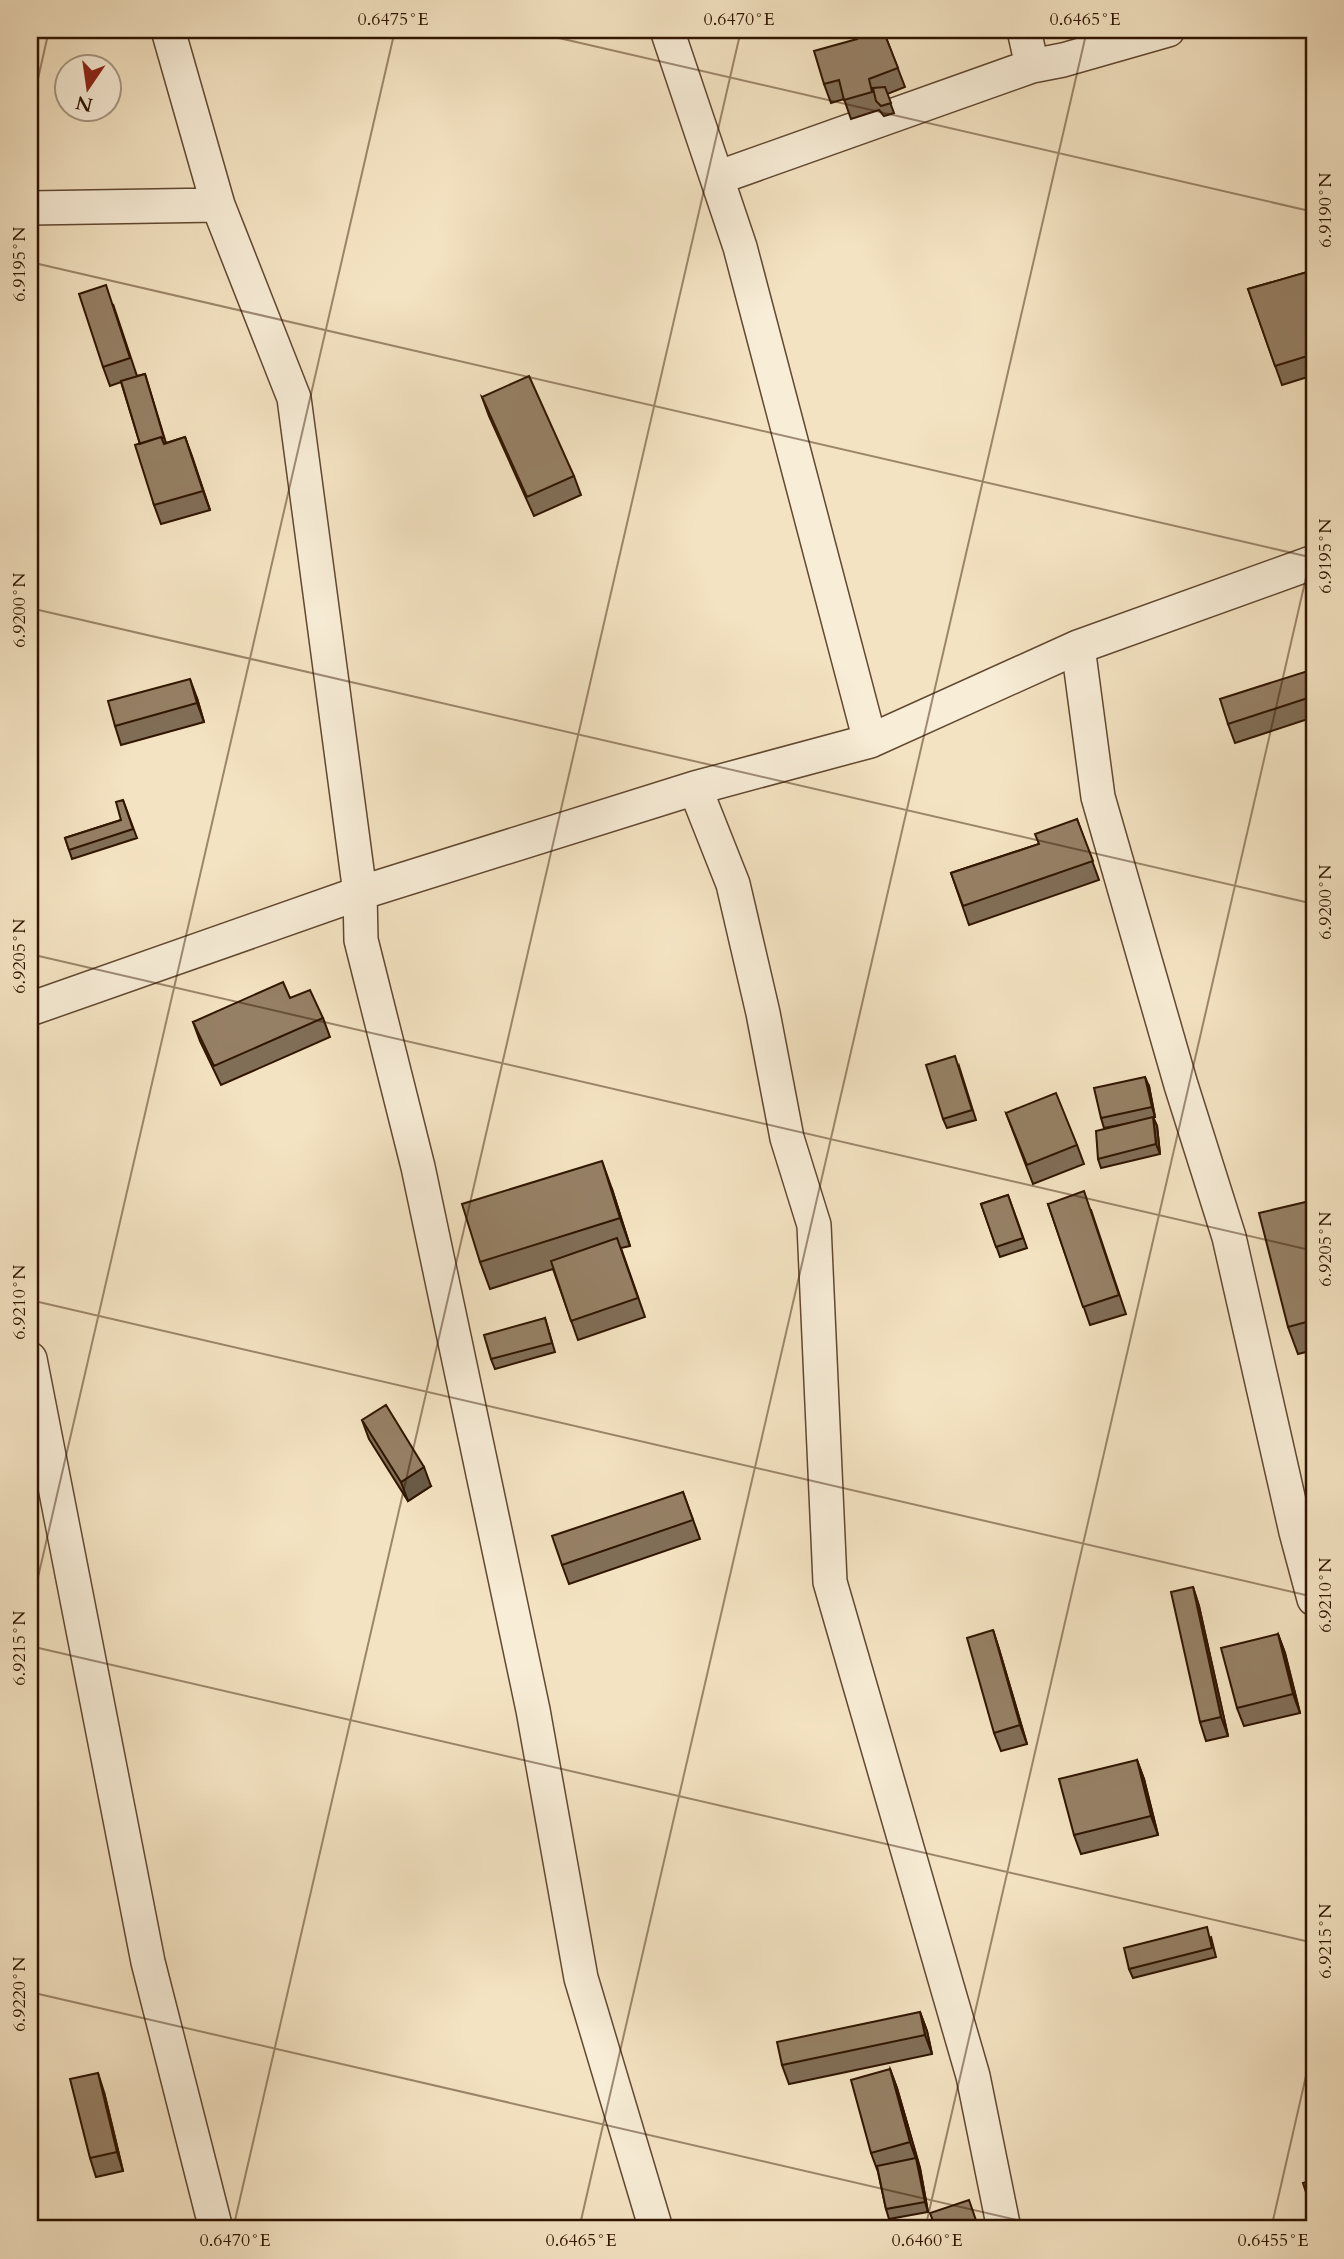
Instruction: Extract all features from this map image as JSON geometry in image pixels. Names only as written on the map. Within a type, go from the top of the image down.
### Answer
[{"type":"street","points":[[168,30],[218,205],[294,398],[360,893],[361,940],[418,1167],[527,1683],[581,1978],[656,2229]]},
{"type":"street","points":[[667,30],[740,247],[870,741]]},
{"type":"street","points":[[1024,30],[1032,65]]},
{"type":"street","points":[[717,178],[1032,65],[1063,60],[1168,30]]},
{"type":"street","points":[[30,208],[218,205]]},
{"type":"street","points":[[30,1009],[360,893],[695,788],[870,741],[1079,647],[1314,562]]},
{"type":"street","points":[[1079,647],[1098,797],[1181,1085],[1229,1237],[1296,1532],[1314,1599]]},
{"type":"street","points":[[695,788],[733,884],[763,1013],[787,1138],[814,1225],[830,1582],[973,2076],[1004,2229]]},
{"type":"street","points":[[30,1359],[148,1962],[216,2229]]},
{"type":"building","points":[[853,30],[883,30],[898,68],[869,79],[872,92],[844,100],[839,80],[824,84],[814,51],[857,39]]},
{"type":"building","points":[[885,87],[891,103],[881,106],[876,101],[873,88]]},
{"type":"building","points":[[1314,270],[1314,354],[1275,366],[1248,289]]},
{"type":"building","points":[[106,285],[130,358],[103,367],[79,294]]},
{"type":"building","points":[[145,374],[164,438],[140,444],[121,381]]},
{"type":"building","points":[[529,376],[574,476],[527,497],[482,397]]},
{"type":"building","points":[[161,437],[164,444],[185,437],[203,491],[154,505],[135,445]]},
{"type":"building","points":[[1314,669],[1314,696],[1228,724],[1220,699]]},
{"type":"building","points":[[190,679],[197,703],[115,726],[108,701]]},
{"type":"building","points":[[123,800],[133,829],[69,850],[65,838],[121,820],[116,802]]},
{"type":"building","points":[[1077,819],[1093,861],[963,906],[951,873],[1039,844],[1035,834]]},
{"type":"building","points":[[283,982],[290,998],[310,990],[323,1018],[214,1066],[193,1022]]},
{"type":"building","points":[[955,1056],[972,1110],[943,1119],[926,1065]]},
{"type":"building","points":[[1145,1077],[1152,1107],[1101,1118],[1094,1088]]},
{"type":"building","points":[[1056,1093],[1077,1145],[1027,1165],[1006,1113]]},
{"type":"building","points":[[1153,1117],[1156,1144],[1098,1159],[1096,1131]]},
{"type":"building","points":[[602,1161],[620,1218],[480,1262],[462,1204]]},
{"type":"building","points":[[1084,1191],[1119,1295],[1083,1307],[1048,1204]]},
{"type":"building","points":[[1008,1195],[1023,1238],[996,1247],[981,1204]]},
{"type":"building","points":[[1314,1200],[1314,1320],[1288,1327],[1259,1213]]},
{"type":"building","points":[[617,1238],[638,1298],[571,1321],[551,1261]]},
{"type":"building","points":[[545,1318],[552,1343],[491,1359],[484,1335]]},
{"type":"building","points":[[386,1405],[424,1467],[401,1482],[362,1420]]},
{"type":"building","points":[[683,1492],[693,1520],[562,1565],[552,1536]]},
{"type":"building","points":[[1193,1587],[1221,1717],[1200,1722],[1171,1592]]},
{"type":"building","points":[[993,1630],[1020,1725],[994,1733],[967,1638]]},
{"type":"building","points":[[1278,1634],[1293,1694],[1237,1708],[1221,1648]]},
{"type":"building","points":[[1137,1760],[1151,1816],[1074,1835],[1059,1779]]},
{"type":"building","points":[[1207,1927],[1212,1948],[1129,1969],[1124,1948]]},
{"type":"building","points":[[920,2012],[925,2035],[782,2065],[777,2042]]},
{"type":"building","points":[[890,2069],[910,2142],[871,2153],[851,2080]]},
{"type":"building","points":[[98,2073],[117,2152],[90,2158],[70,2079]]},
{"type":"building","points":[[1314,2078],[1314,2102],[1308,2080]]},
{"type":"building","points":[[916,2158],[925,2202],[886,2209],[877,2166]]},
{"type":"building","points":[[1314,2180],[1314,2217],[1303,2183]]},
{"type":"building","points":[[969,2200],[979,2229],[936,2229],[930,2213]]}]
